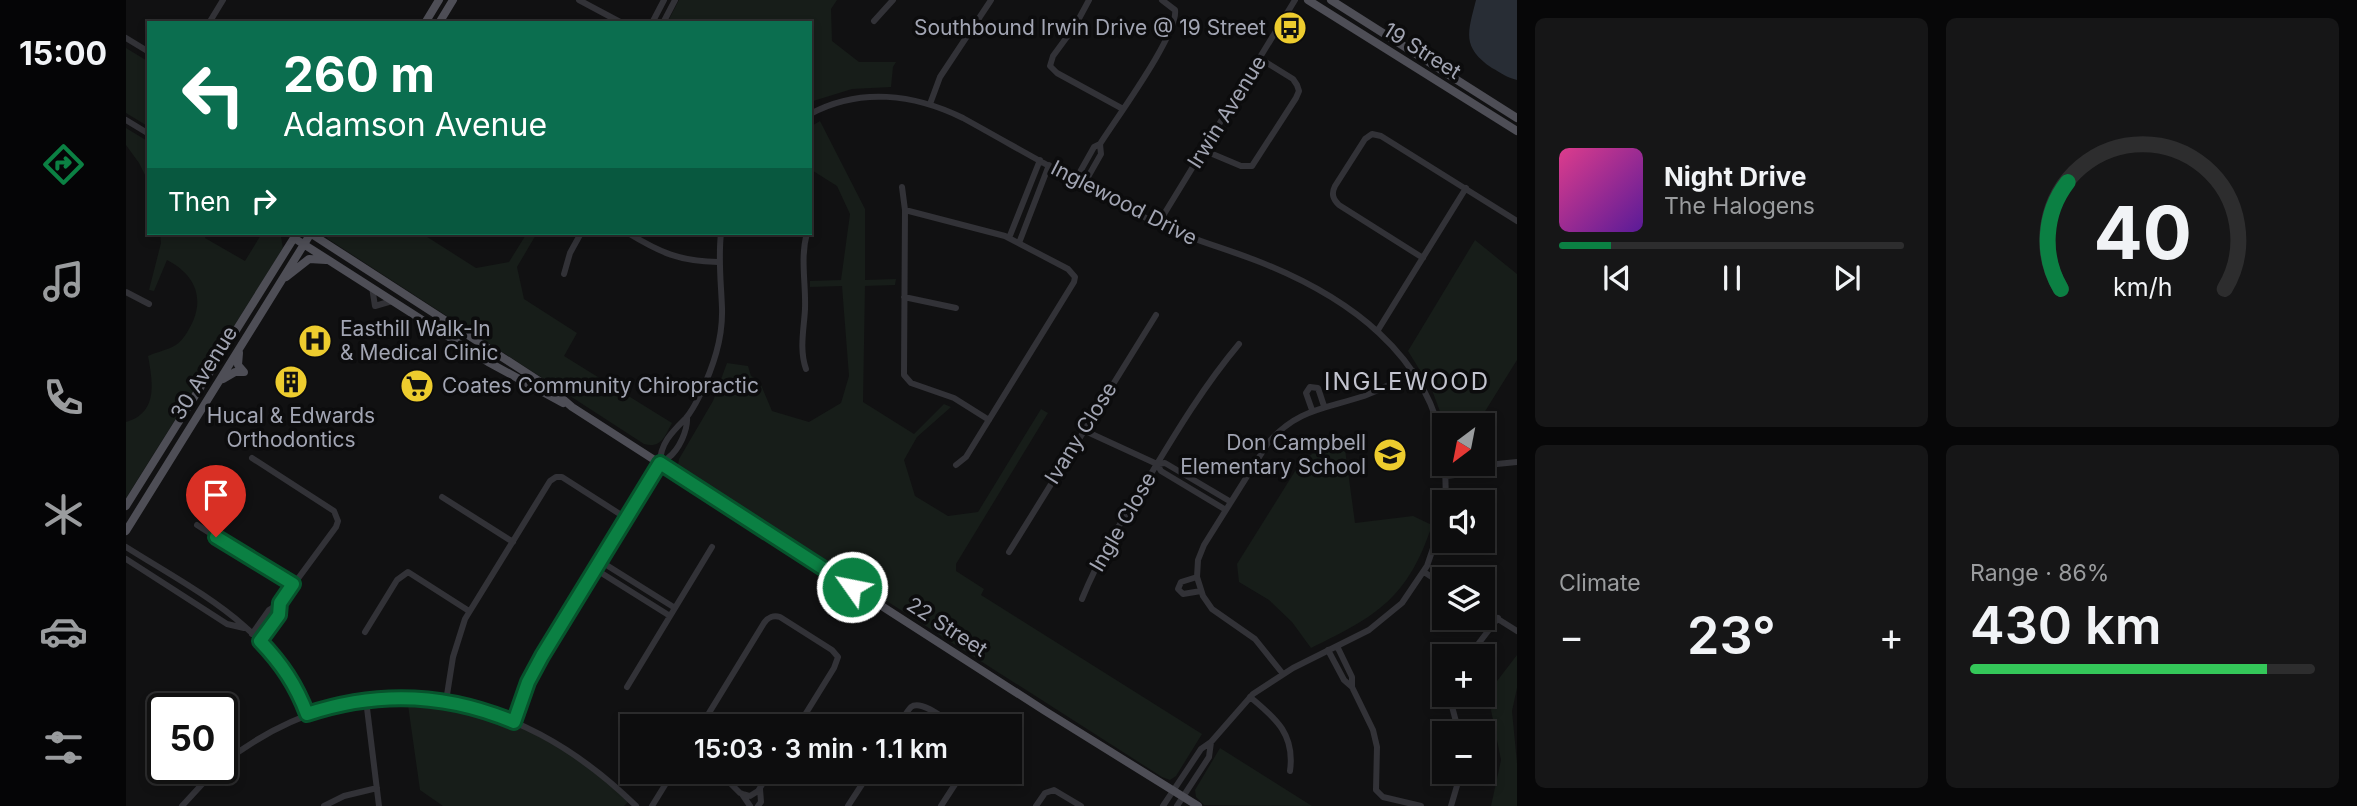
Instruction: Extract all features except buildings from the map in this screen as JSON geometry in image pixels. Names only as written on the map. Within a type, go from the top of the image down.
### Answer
[{"type":"main road","points":[[426,21],[439,0]]},
{"type":"main road","points":[[440,21],[453,0]]},
{"type":"main road","name":"19 Street","points":[[1308,0],[1517,131]]},
{"type":"main road","name":"19 Street","points":[[1331,0],[1517,118]]},
{"type":"main road","name":"30 Avenue","points":[[126,506],[292,235]]},
{"type":"main road","name":"22 Street","points":[[294,235],[304,244],[488,362],[572,407]]},
{"type":"main road","name":"30 Avenue","points":[[126,531],[309,235]]},
{"type":"main road","name":"22 Street","points":[[313,235],[550,388],[572,407],[1045,711],[1198,806]]},
{"type":"main road","points":[[276,286],[309,259],[317,258],[335,263]]},
{"type":"main road","points":[[221,380],[235,372],[244,372],[238,365],[240,348]]},
{"type":"street","points":[[210,21],[223,0]]},
{"type":"street","points":[[579,0],[610,20]]},
{"type":"street","points":[[653,21],[664,0]]},
{"type":"street","points":[[664,21],[675,0]]},
{"type":"street","points":[[874,22],[893,0]]},
{"type":"street","points":[[930,104],[940,77],[991,0]]},
{"type":"street","points":[[1090,0],[1053,56],[1051,66],[1057,73],[1123,110]]},
{"type":"street","points":[[1076,179],[1094,147],[1100,144],[1123,110],[1175,21],[1175,10],[1162,0]]},
{"type":"street","name":"Irwin Avenue","points":[[1158,223],[1296,0]]},
{"type":"street","points":[[126,38],[147,51]]},
{"type":"street","points":[[1203,150],[1241,166],[1252,166],[1296,98],[1299,91],[1296,82],[1259,58]]},
{"type":"street","name":"Inglewood Drive","points":[[812,113],[831,104],[873,96],[894,96],[930,104],[963,118],[1158,223],[1199,242],[1246,257],[1294,277],[1378,330],[1413,371],[1433,413]]},
{"type":"street","points":[[126,120],[147,133]]},
{"type":"street","points":[[1423,258],[1334,200],[1333,190],[1367,137],[1375,133],[1517,221]]},
{"type":"street","points":[[1084,184],[1101,153],[1100,144]]},
{"type":"street","points":[[1009,238],[1040,160]]},
{"type":"street","points":[[1019,243],[1049,165]]},
{"type":"street","points":[[902,187],[905,209],[906,379],[954,398],[989,420]]},
{"type":"street","points":[[1378,330],[1466,188]]},
{"type":"street","points":[[905,209],[1009,238],[1068,269],[1074,277],[1074,282],[966,457],[956,465]]},
{"type":"street","points":[[564,274],[570,253],[580,235]]},
{"type":"street","points":[[631,235],[672,257],[688,261],[718,262]]},
{"type":"street","points":[[660,463],[660,451],[673,431],[687,417],[707,380],[720,340],[722,309],[718,262],[721,235]]},
{"type":"street","points":[[806,369],[802,348],[807,235]]},
{"type":"street","points":[[372,287],[375,306],[392,301]]},
{"type":"street","points":[[126,292],[149,304]]},
{"type":"street","points":[[904,297],[956,309]]},
{"type":"street","name":"Ivany Close","points":[[1009,552],[1156,315]]},
{"type":"street","name":"Ingle Close","points":[[1082,599],[1100,556],[1203,390],[1239,344]]},
{"type":"street","points":[[1283,674],[1255,639],[1212,609],[1201,591],[1197,577],[1200,553],[1277,432],[1292,420],[1312,410],[1373,392],[1413,371]]},
{"type":"street","points":[[1312,410],[1306,393],[1310,387],[1318,388],[1321,392],[1324,406]]},
{"type":"street","points":[[514,722],[537,665],[660,463],[670,457],[688,428],[687,417]]},
{"type":"street","points":[[1083,430],[1157,464],[1166,463],[1231,502]]},
{"type":"street","points":[[252,458],[338,516],[336,527],[280,603],[269,610],[252,634]]},
{"type":"street","points":[[1495,463],[1517,462]]},
{"type":"street","points":[[1157,464],[1161,471],[1226,510]]},
{"type":"street","points":[[1446,490],[1447,476]]},
{"type":"street","points":[[446,701],[458,639],[470,611],[550,481],[556,477],[568,480],[626,518]]},
{"type":"street","points":[[1190,488],[1195,480]]},
{"type":"street","points":[[442,497],[513,542]]},
{"type":"street","points":[[197,526],[293,584]]},
{"type":"street","points":[[126,547],[234,615],[286,670],[307,714]]},
{"type":"street","points":[[627,687],[712,547]]},
{"type":"street","points":[[1163,806],[1201,750],[1250,697],[1283,674],[1369,630],[1391,613],[1402,603],[1424,572],[1433,553]]},
{"type":"street","points":[[126,559],[227,624],[244,628]]},
{"type":"street","points":[[600,561],[675,608]]},
{"type":"street","points":[[594,569],[670,616]]},
{"type":"street","points":[[365,632],[397,579],[408,572],[470,611]]},
{"type":"street","points":[[1424,572],[1432,577]]},
{"type":"street","points":[[1197,577],[1179,583],[1178,589],[1183,594],[1201,591]]},
{"type":"street","points":[[260,641],[279,615],[280,603]]},
{"type":"street","points":[[708,714],[764,623],[775,616],[832,650],[838,657],[805,714]]},
{"type":"street","points":[[1495,616],[1517,631]]},
{"type":"street","points":[[1478,644],[1498,618]]},
{"type":"street","points":[[1337,646],[1352,677],[1352,687]]},
{"type":"street","points":[[1328,650],[1344,680],[1352,687],[1365,710],[1377,747],[1376,790],[1383,797],[1421,806]]},
{"type":"street","points":[[238,752],[257,738],[307,714],[366,700],[399,697],[446,701],[477,708],[514,722],[584,763],[614,785],[636,806]]},
{"type":"street","points":[[1250,697],[1264,709],[1286,736],[1292,754],[1290,771]]},
{"type":"street","points":[[366,700],[379,806]]},
{"type":"street","points":[[906,714],[910,708],[918,705],[936,714]]},
{"type":"street","points":[[1177,806],[1209,757],[1211,742]]},
{"type":"street","points":[[182,806],[203,784]]},
{"type":"street","points":[[652,806],[666,784]]},
{"type":"street","points":[[732,784],[750,806]]},
{"type":"street","points":[[742,794],[752,796],[763,784]]},
{"type":"street","points":[[848,806],[862,784]]},
{"type":"street","points":[[941,806],[955,784]]},
{"type":"street","points":[[1451,806],[1457,784]]},
{"type":"street","points":[[324,806],[344,796],[377,788]]},
{"type":"street","points":[[758,806],[761,802],[760,789]]},
{"type":"street","points":[[1036,806],[1045,793],[1054,790],[1080,806]]},
{"type":"shaded area","points":[[679,0],[837,0],[831,9],[832,41],[859,62],[896,62],[891,87],[852,89],[812,101],[812,21],[668,21]]},
{"type":"shaded area","points":[[1476,0],[1517,0],[1517,80],[1492,68],[1471,46],[1469,30]]},
{"type":"shaded area","points":[[126,48],[147,61],[147,126],[126,113]]},
{"type":"shaded area","points":[[820,121],[865,209],[865,280],[896,279],[895,285],[865,286],[863,402],[914,434],[944,404],[951,407],[917,437],[904,460],[915,496],[948,516],[978,512],[1041,409],[1048,413],[956,564],[956,571],[984,589],[981,595],[1202,734],[1176,776],[1170,780],[678,465],[713,401],[727,363],[748,366],[751,376],[759,380],[772,411],[809,422],[841,403],[849,376],[842,286],[810,287],[810,281],[841,280],[850,214],[837,186],[812,170],[812,126]]},
{"type":"shaded area","points":[[126,128],[147,141],[147,179],[139,163],[126,145]]},
{"type":"shaded area","points":[[160,235],[206,235],[205,238],[245,261],[261,235],[278,235],[283,248],[126,498],[126,422],[144,412],[151,396],[148,356],[181,341],[197,308],[195,289],[191,281],[167,260],[154,291],[149,290],[161,243]]},
{"type":"shaded area","points":[[325,235],[424,235],[476,268],[509,262],[526,235],[536,235],[517,267],[524,299],[577,333],[564,356],[672,423],[665,436],[655,445],[644,444]]},
{"type":"shaded area","points":[[1475,240],[1517,274],[1517,360],[1484,413],[1441,413],[1432,390],[1408,351]]},
{"type":"shaded area","points":[[1344,442],[1355,523],[1413,516],[1432,525],[1423,550],[1401,588],[1354,626],[1311,648],[1292,622],[1269,600],[1239,582],[1237,564],[1297,468],[1318,450]]},
{"type":"shaded area","points":[[1517,655],[1517,688],[1512,711],[1517,763],[1517,806],[1491,806],[1501,760],[1491,710],[1495,707],[1497,681]]},
{"type":"shaded area","points":[[407,698],[427,699],[514,722],[584,763],[630,800],[624,806],[443,806],[420,790]]},
{"type":"shaded area","points":[[1220,748],[1312,806],[1204,805],[1196,797],[1195,790]]},
{"type":"place","name":"Southbound Irwin Drive @ 19 Street","points":[[1290,28]]},
{"type":"place","name":"Easthill Walk-In & Medical Clinic","points":[[315,341]]},
{"type":"place","name":"Hucal & Edwards Orthodontics","points":[[291,382]]},
{"type":"place","name":"Coates Community Chiropractic","points":[[417,386]]},
{"type":"place","name":"Don Campbell Elementary School","points":[[1390,455]]},
{"type":"district","name":"INGLEWOOD","points":[[1407,382]]},
{"type":"route","points":[[216,537],[293,584],[280,603],[279,615],[260,641],[286,670],[307,714],[349,703],[407,698],[453,702],[514,722],[528,682],[542,656],[660,463],[852,587]]}]
